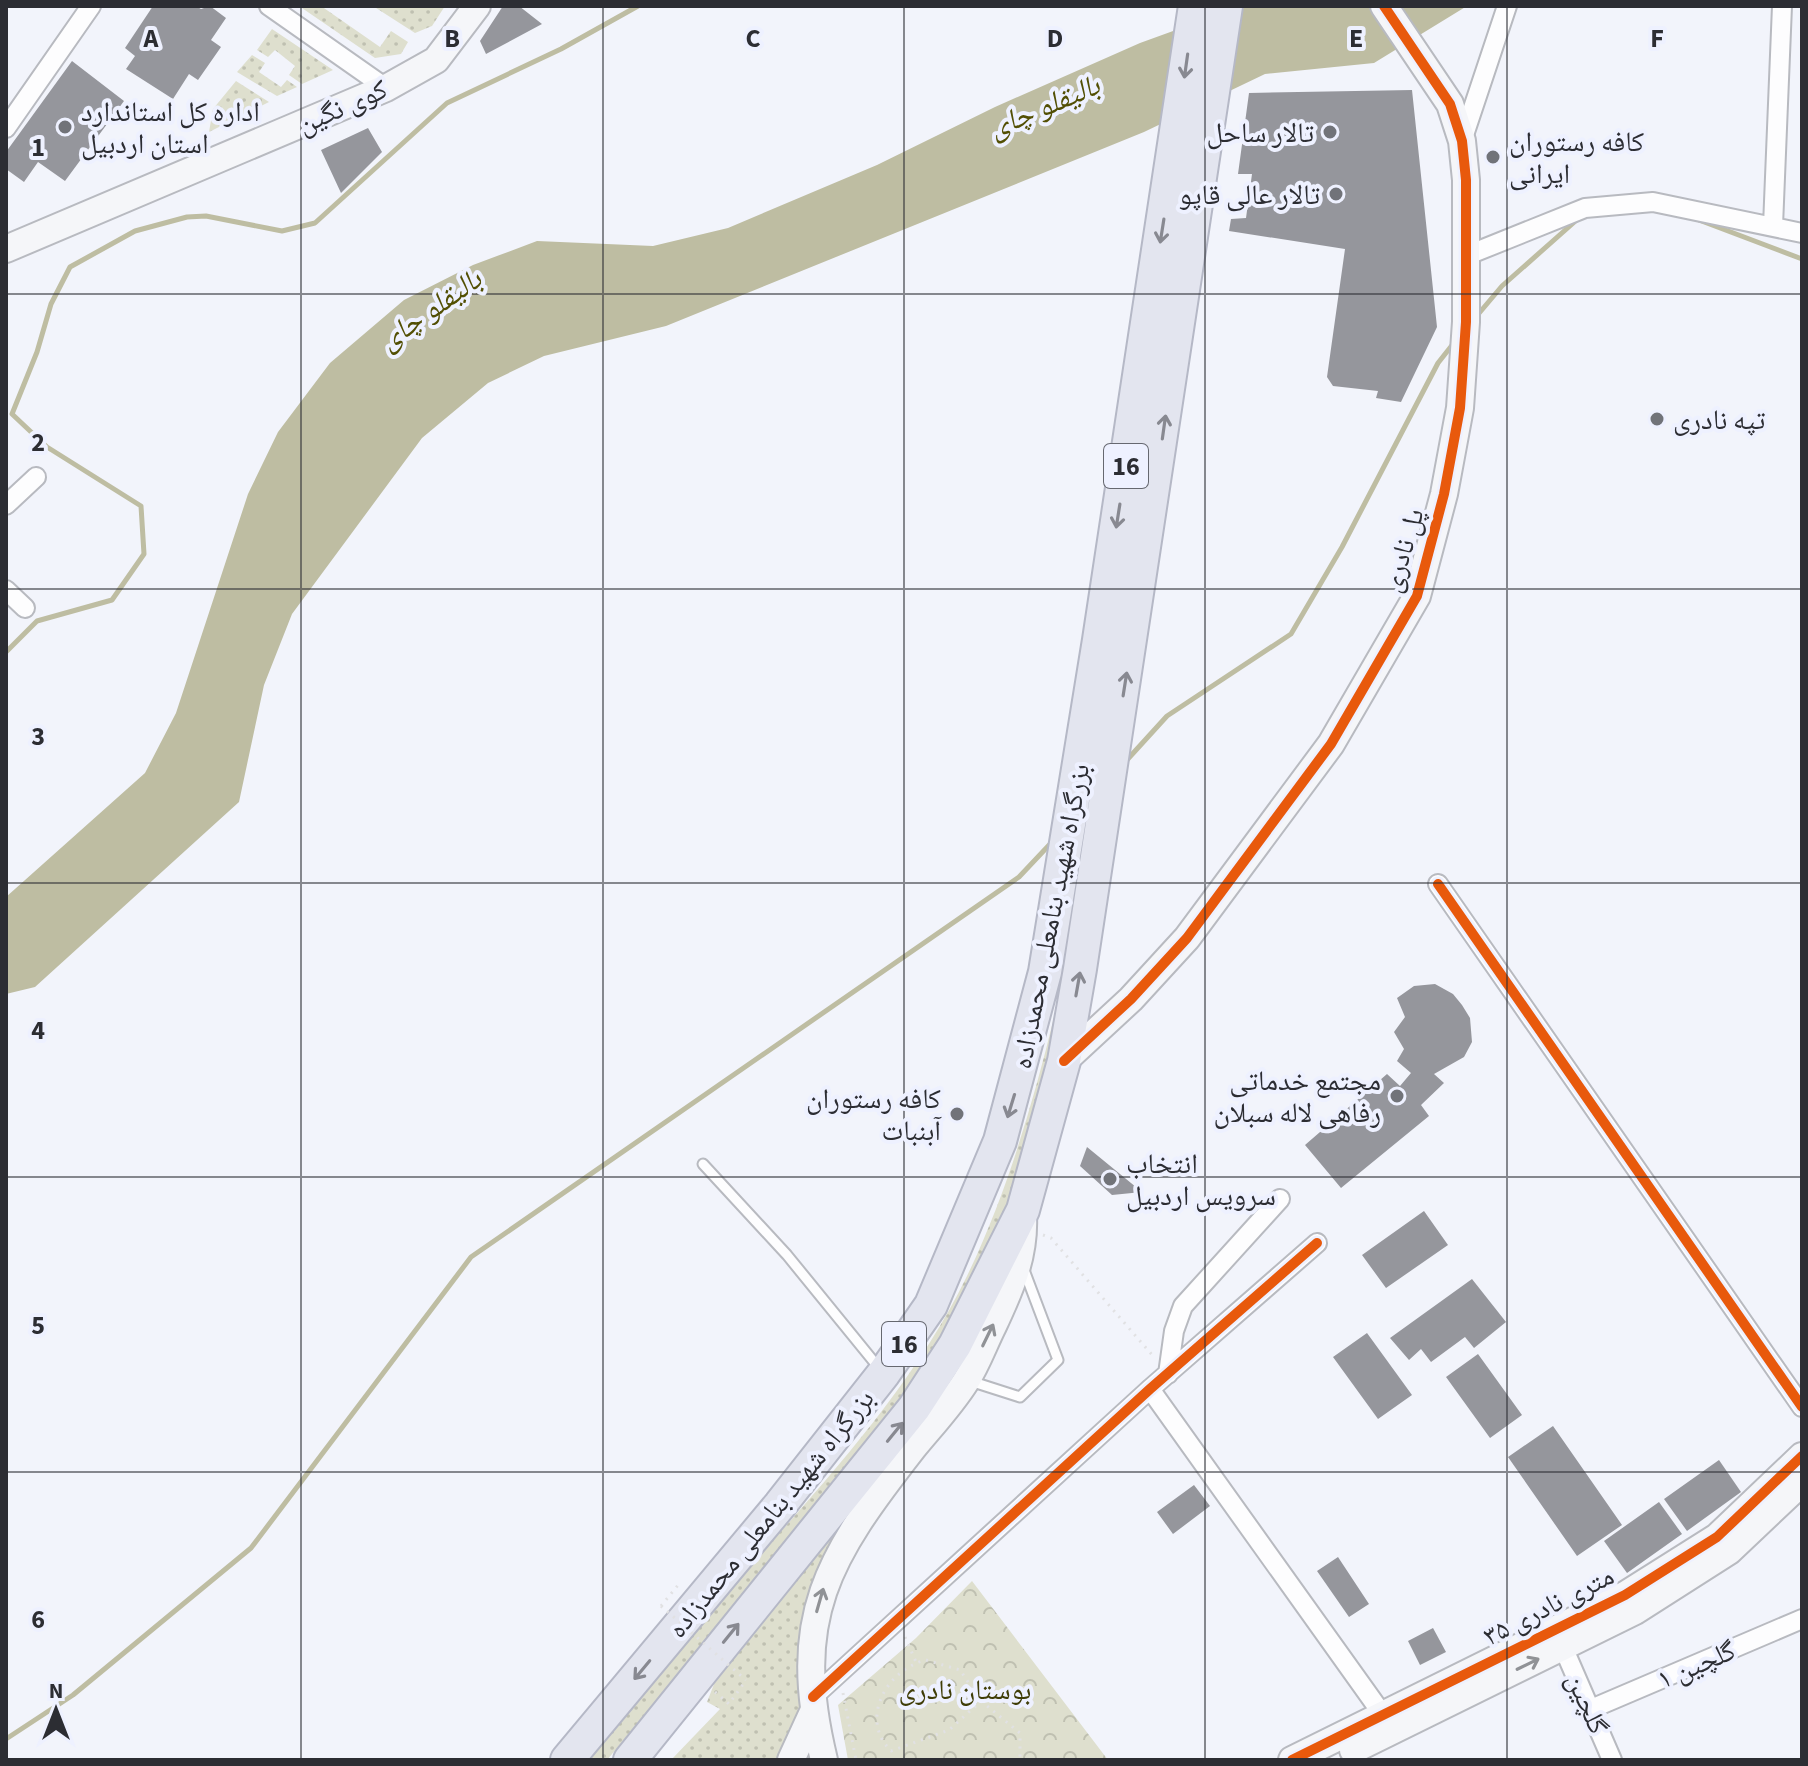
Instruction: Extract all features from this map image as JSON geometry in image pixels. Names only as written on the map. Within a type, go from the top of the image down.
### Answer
[{"type":"highway","name":"بزرگراه شهید بنامعلی محمدزاده","points":[[567,1760],[780,1505],[884,1373],[931,1305],[1000,1141],[1045,972],[1195,6]]},
{"type":"highway","name":"بزرگراه شهید بنامعلی محمدزاده","points":[[630,1760],[914,1408],[955,1345],[1023,1220],[1064,1061],[1108,795],[1226,6]]},
{"type":"street","points":[[10,116],[91,6]]},
{"type":"street","points":[[269,6],[386,88]]},
{"type":"street","name":"کوی نگین","points":[[6,249],[386,88],[436,60],[477,6]]},
{"type":"street","name":"پل نادری","points":[[1064,1061],[1131,999],[1187,938],[1331,744],[1417,596],[1453,455],[1466,334],[1468,255],[1462,141],[1450,104],[1384,6]]},
{"type":"street","points":[[1462,141],[1507,6]]},
{"type":"street","points":[[1773,226],[1782,6]]},
{"type":"street","points":[[1468,255],[1585,208],[1653,202],[1802,233]]},
{"type":"street","points":[[6,505],[36,477]]},
{"type":"street","points":[[6,590],[25,608]]},
{"type":"street","points":[[1438,884],[1802,1407]]},
{"type":"street","points":[[1168,1374],[1174,1331],[1183,1306],[1280,1199]]},
{"type":"street","points":[[824,1760],[813,1704],[817,1606],[831,1567],[863,1512],[966,1381],[1020,1260],[1023,1220]]},
{"type":"street","points":[[791,1760],[813,1704],[840,1672],[1150,1389],[1317,1243]]},
{"type":"street","points":[[1150,1389],[1383,1715]]},
{"type":"street","name":"۳۵ متری نادری","points":[[1292,1760],[1625,1595],[1717,1537],[1802,1456]]},
{"type":"street","name":"۳۵ متری نادری","points":[[1332,1760],[1635,1611],[1729,1551],[1802,1482]]},
{"type":"street","name":"گلچین ۱","points":[[1591,1709],[1802,1619]]},
{"type":"street","name":"گلچین","points":[[1563,1647],[1612,1760]]},
{"type":"lane","points":[[703,1164],[787,1255],[884,1373]]},
{"type":"lane","points":[[966,1381],[1020,1397],[1058,1360],[1020,1260]]},
{"type":"path","points":[[1023,1220],[1051,1238],[1168,1374]]},
{"type":"path","points":[[679,1584],[661,1606],[746,1680],[729,1704]]},
{"type":"path","points":[[897,1620],[916,1662]]},
{"type":"path","points":[[891,1751],[885,1745],[878,1724],[884,1689],[894,1675],[916,1662],[926,1660],[960,1670],[981,1701],[1020,1733],[1020,1760]]},
{"type":"path","points":[[840,1672],[856,1760]]},
{"type":"path","points":[[887,1760],[891,1751],[949,1730],[981,1701]]},
{"type":"green space","points":[[299,6],[321,6],[380,47],[391,31],[408,42],[401,54],[375,58]]},
{"type":"green space","points":[[373,6],[445,6],[432,26],[415,33]]},
{"type":"green space","points":[[272,29],[333,70],[302,84],[289,75],[295,66],[275,50],[268,57],[257,50]]},
{"type":"green space","points":[[252,55],[265,63],[259,72],[281,87],[287,80],[297,87],[277,96],[237,72]]},
{"type":"green space","points":[[236,81],[269,102],[209,132],[213,109]]},
{"type":"green space","points":[[1062,984],[1056,1045],[1005,1220],[955,1323],[900,1408],[607,1760],[586,1760],[867,1431],[945,1317],[983,1241],[1010,1169],[1044,1058]]},
{"type":"green space","points":[[895,1455],[813,1578],[799,1653],[801,1716],[781,1760],[671,1760],[720,1709],[707,1702],[720,1669]]},
{"type":"green space","name":"بوستان نادری","points":[[972,1581],[1108,1760],[848,1760],[838,1705],[916,1638]]},
{"type":"water","name":"بالیقلو چای","points":[[1242,6],[1467,6],[1374,63],[1265,74],[1144,132],[666,326],[544,356],[488,383],[422,438],[292,614],[264,685],[239,802],[35,987],[6,994],[6,897],[145,773],[176,713],[248,494],[278,432],[330,363],[404,300],[473,265],[537,241],[653,246],[728,228],[877,165],[995,107],[1140,43]]},
{"type":"building","points":[[153,6],[196,6],[201,9],[210,6],[226,18],[211,40],[221,47],[198,80],[189,74],[173,99],[126,69],[135,56],[125,48]]},
{"type":"building","points":[[503,6],[519,6],[542,24],[486,54],[480,41]]},
{"type":"building","name":"اداره کل استاندارد استان اردبیل","points":[[72,61],[124,101],[65,181],[38,162],[24,182],[6,169],[6,152]]},
{"type":"building","points":[[1412,90],[1437,327],[1401,402],[1376,398],[1378,391],[1333,386],[1327,377],[1345,249],[1229,231],[1231,219],[1246,218],[1252,174],[1238,174],[1249,93]]},
{"type":"building","points":[[368,128],[382,152],[341,193],[321,150]]},
{"type":"building","name":"مجتمع خدماتی رفاهی لاله سبلان","points":[[1435,984],[1453,994],[1462,1005],[1470,1018],[1472,1042],[1464,1057],[1434,1074],[1444,1083],[1421,1105],[1429,1116],[1341,1188],[1305,1145],[1387,1074],[1400,1086],[1411,1073],[1397,1061],[1404,1049],[1394,1032],[1405,1017],[1397,998],[1414,986]]},
{"type":"building","name":"انتخاب سرویس اردبیل","points":[[1087,1147],[1142,1192],[1112,1195],[1080,1166]]},
{"type":"building","points":[[1424,1211],[1448,1245],[1386,1288],[1362,1255]]},
{"type":"building","points":[[1472,1279],[1506,1322],[1474,1348],[1465,1337],[1431,1362],[1421,1349],[1409,1360],[1390,1338]]},
{"type":"building","points":[[1367,1333],[1412,1395],[1378,1419],[1333,1357]]},
{"type":"building","points":[[1478,1354],[1522,1415],[1490,1438],[1446,1377]]},
{"type":"building","points":[[1553,1426],[1622,1525],[1577,1556],[1508,1457]]},
{"type":"building","points":[[1719,1460],[1741,1492],[1687,1531],[1664,1499]]},
{"type":"building","points":[[1194,1485],[1210,1506],[1173,1534],[1157,1512]]},
{"type":"building","points":[[1659,1502],[1682,1534],[1627,1573],[1604,1541]]},
{"type":"building","points":[[1338,1557],[1369,1604],[1349,1617],[1317,1571]]},
{"type":"building","points":[[1433,1628],[1446,1652],[1420,1665],[1408,1641]]},
{"type":"waterway","points":[[6,652],[37,621],[112,600],[144,554],[141,506],[47,447],[12,414],[37,352],[51,304],[70,267],[135,231],[187,217],[206,216],[282,231],[315,223],[447,103],[561,49],[638,6]]},
{"type":"waterway","points":[[1475,318],[1502,286],[1580,217]]},
{"type":"waterway","points":[[1699,220],[1802,259]]},
{"type":"waterway","points":[[1126,761],[1167,716],[1291,634],[1342,547],[1438,363],[1453,344]]},
{"type":"waterway","points":[[6,1739],[73,1695],[251,1548],[471,1257],[1019,877],[1052,842]]},
{"type":"cycle path","points":[[1064,1061],[1131,999],[1187,938],[1331,744],[1417,596],[1444,494],[1460,408],[1466,322],[1466,180],[1462,141],[1450,104],[1384,6]]},
{"type":"cycle path","points":[[1438,884],[1802,1407]]},
{"type":"cycle path","points":[[813,1697],[1150,1389],[1317,1243]]},
{"type":"cycle path","points":[[1292,1760],[1625,1595],[1717,1537],[1802,1456]]},
{"type":"place","name":"اداره کل استاندارد استان اردبیل","points":[[65,127]]},
{"type":"place","name":"تالار ساحل","points":[[1330,132]]},
{"type":"place","name":"کافه رستوران ایرانی","points":[[1493,157]]},
{"type":"place","name":"تالار عالی قاپو","points":[[1336,194]]},
{"type":"place","name":"تپه نادری","points":[[1657,419]]},
{"type":"place","name":"مجتمع خدماتی رفاهی لاله سبلان","points":[[1397,1096]]},
{"type":"place","name":"کافه رستوران آبنبات","points":[[957,1114]]},
{"type":"place","name":"انتخاب سرویس اردبیل","points":[[1110,1179]]}]
